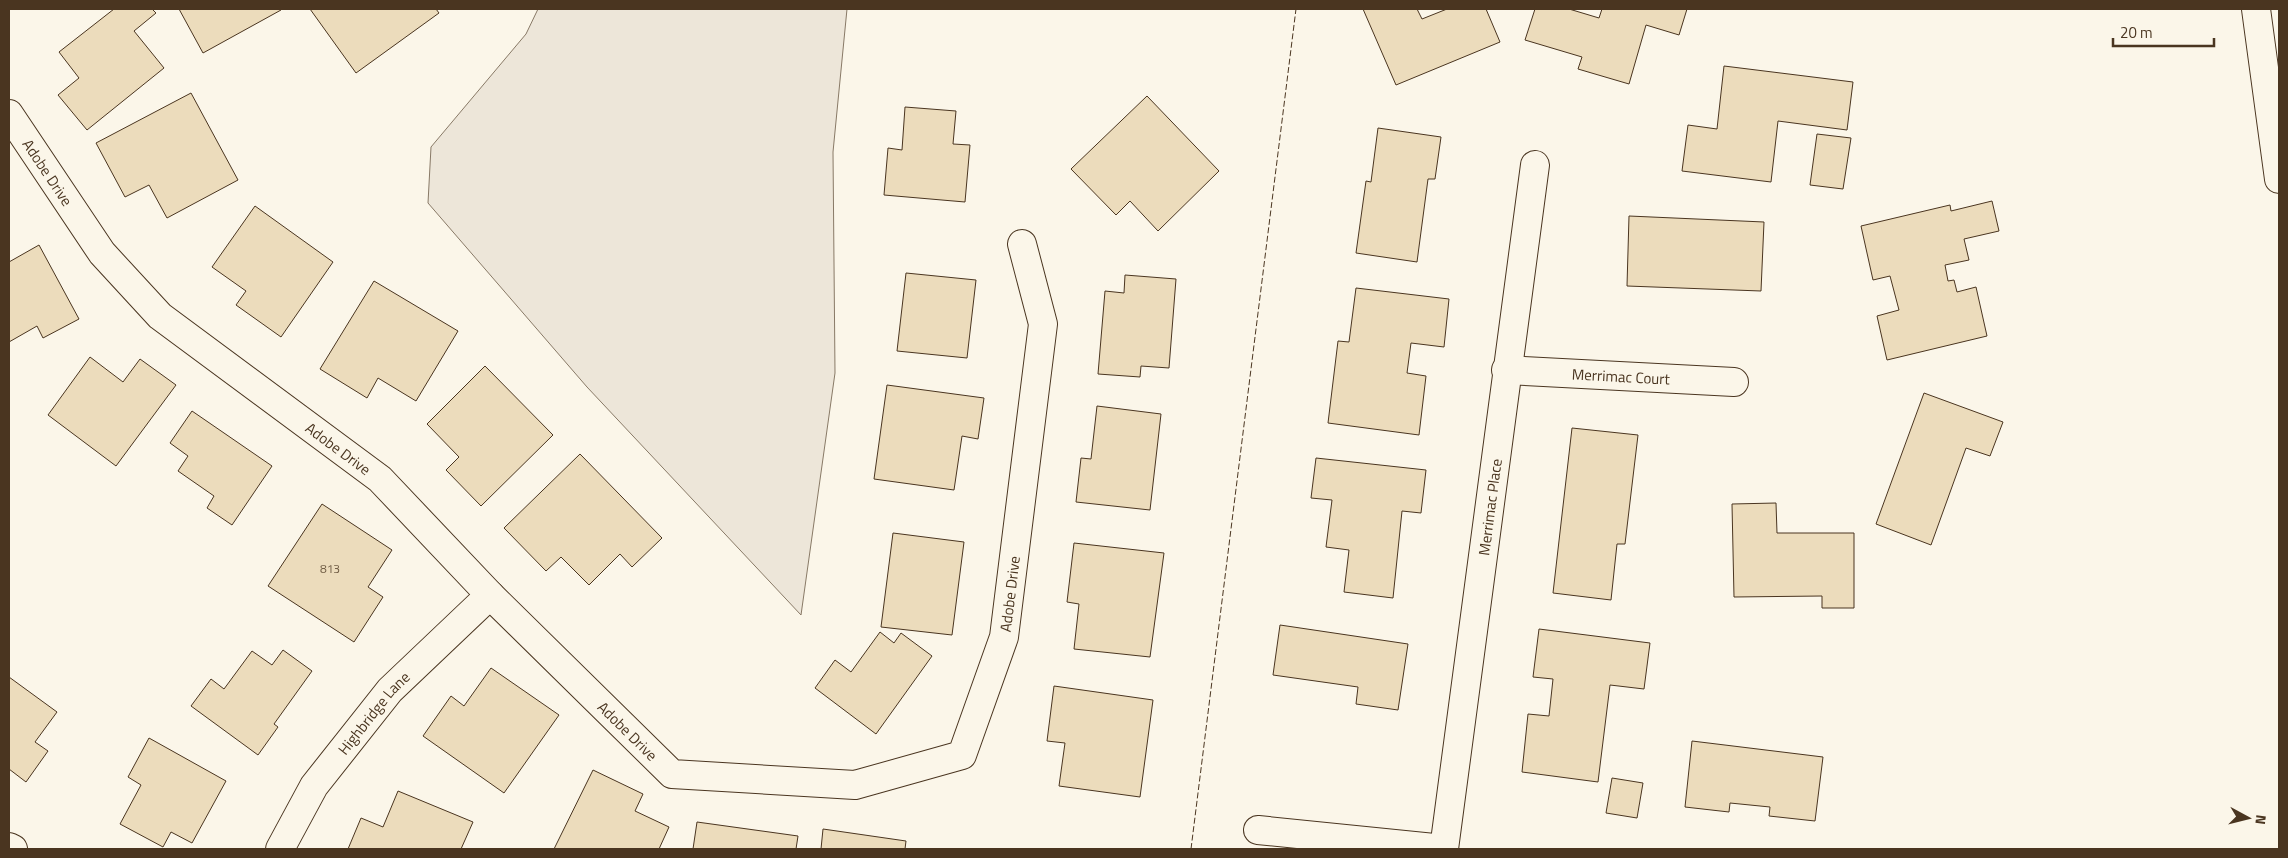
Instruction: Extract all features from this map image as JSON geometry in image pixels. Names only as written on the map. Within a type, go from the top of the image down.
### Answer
[{"type":"street","points":[[2256,9],[2279,179]]},
{"type":"street","name":"Adobe Drive","points":[[9,114],[102,253],[160,316],[380,479],[490,595],[672,774],[855,784],[962,755],[1004,637],[1043,324],[1022,244]]},
{"type":"street","name":"Merrimac Place","points":[[1444,849],[1506,370],[1535,165]]},
{"type":"street","name":"Merrimac Court","points":[[1506,370],[1734,382]]},
{"type":"street","name":"Highbridge Lane","points":[[280,849],[314,786],[390,690],[490,595]]},
{"type":"street","points":[[1258,830],[1444,849]]},
{"type":"street","points":[[9,847],[13,849]]},
{"type":"shaded area","points":[[538,9],[847,9],[833,152],[835,373],[801,615],[587,387],[428,203],[431,147],[526,34]]},
{"type":"building","points":[[114,9],[152,9],[156,13],[134,31],[164,68],[87,130],[58,95],[79,78],[59,52]]},
{"type":"building","points":[[179,9],[280,9],[281,10],[203,53]]},
{"type":"building","points":[[310,9],[436,9],[439,13],[356,73]]},
{"type":"building","points":[[1363,9],[1417,9],[1422,19],[1447,9],[1486,9],[1500,42],[1396,85]]},
{"type":"building","points":[[1535,9],[1569,9],[1599,18],[1602,9],[1687,9],[1679,35],[1646,25],[1629,84],[1578,69],[1582,57],[1525,40]]},
{"type":"building","points":[[1724,66],[1853,82],[1847,130],[1778,121],[1771,182],[1682,171],[1688,125],[1717,129]]},
{"type":"building","points":[[191,93],[238,180],[167,218],[149,185],[125,197],[96,143]]},
{"type":"building","points":[[1147,96],[1219,171],[1158,231],[1130,201],[1116,215],[1071,169]]},
{"type":"building","points":[[905,107],[956,111],[953,144],[970,145],[965,202],[884,195],[888,148],[902,150]]},
{"type":"building","points":[[1378,128],[1441,137],[1435,179],[1428,179],[1417,262],[1356,253],[1366,181],[1371,182]]},
{"type":"building","points":[[1817,134],[1851,138],[1843,189],[1810,185]]},
{"type":"building","points":[[1992,201],[1999,231],[1964,239],[1969,260],[1945,265],[1948,281],[1954,280],[1957,292],[1976,287],[1987,336],[1887,360],[1877,316],[1899,310],[1890,276],[1873,280],[1861,226],[1950,205],[1951,211]]},
{"type":"building","points":[[255,206],[333,262],[281,337],[236,305],[246,291],[212,267]]},
{"type":"building","points":[[1629,216],[1764,222],[1761,291],[1627,286]]},
{"type":"building","points":[[39,245],[79,319],[43,338],[37,326],[9,342],[9,262]]},
{"type":"building","points":[[906,273],[976,280],[967,358],[897,351]]},
{"type":"building","points":[[1125,275],[1176,279],[1169,368],[1141,366],[1140,377],[1098,374],[1105,291],[1124,293]]},
{"type":"building","points":[[374,281],[458,331],[416,401],[378,378],[367,398],[320,369]]},
{"type":"building","points":[[1356,288],[1449,299],[1444,347],[1411,343],[1407,373],[1426,376],[1419,435],[1328,423],[1338,341],[1349,342]]},
{"type":"building","points":[[90,357],[123,382],[140,359],[176,385],[116,466],[48,415]]},
{"type":"building","points":[[485,366],[553,435],[481,506],[446,470],[459,457],[427,424]]},
{"type":"building","points":[[887,385],[984,398],[978,439],[962,436],[954,490],[874,479]]},
{"type":"building","points":[[1924,393],[2003,422],[1990,456],[1966,448],[1931,545],[1876,524]]},
{"type":"building","points":[[1097,406],[1161,414],[1150,510],[1076,502],[1081,458],[1091,459]]},
{"type":"building","points":[[192,411],[272,466],[232,525],[207,508],[214,496],[178,471],[188,456],[170,443]]},
{"type":"building","points":[[1572,428],[1638,435],[1625,544],[1617,544],[1611,600],[1553,593]]},
{"type":"building","points":[[580,454],[662,538],[632,567],[620,554],[589,585],[561,557],[546,571],[504,528]]},
{"type":"building","points":[[1316,458],[1426,470],[1421,513],[1402,511],[1393,598],[1344,592],[1349,550],[1326,547],[1332,500],[1311,498]]},
{"type":"building","points":[[1776,503],[1777,533],[1854,533],[1854,608],[1822,608],[1822,596],[1734,597],[1732,504]]},
{"type":"building","points":[[322,504],[392,550],[368,587],[383,597],[354,642],[268,586]]},
{"type":"building","points":[[893,533],[964,542],[952,635],[881,627]]},
{"type":"building","points":[[1074,543],[1164,553],[1150,657],[1074,649],[1079,604],[1067,602]]},
{"type":"building","points":[[1280,625],[1408,644],[1398,710],[1356,704],[1358,687],[1273,675]]},
{"type":"building","points":[[1539,629],[1650,643],[1644,689],[1610,685],[1598,782],[1522,772],[1528,714],[1549,716],[1553,679],[1533,677]]},
{"type":"building","points":[[880,632],[894,643],[901,633],[932,656],[876,734],[815,688],[835,660],[851,672]]},
{"type":"building","points":[[283,650],[312,671],[274,724],[278,727],[258,755],[191,706],[211,679],[224,689],[252,651],[272,665]]},
{"type":"building","points":[[491,668],[559,715],[504,793],[423,736],[451,696],[464,706]]},
{"type":"building","points":[[9,677],[57,712],[35,742],[48,751],[26,782],[9,769]]},
{"type":"building","points":[[1054,686],[1153,700],[1140,797],[1059,786],[1065,743],[1047,741]]},
{"type":"building","points":[[149,738],[226,781],[192,843],[171,832],[163,847],[120,824],[141,785],[128,777]]},
{"type":"building","points":[[1692,741],[1823,757],[1815,821],[1769,816],[1770,807],[1730,803],[1729,812],[1685,807]]},
{"type":"building","points":[[593,770],[643,794],[635,811],[669,827],[659,849],[554,849]]},
{"type":"building","points":[[1612,778],[1643,783],[1637,818],[1606,813]]},
{"type":"building","points":[[398,791],[473,822],[461,849],[348,849],[361,818],[383,827]]},
{"type":"building","points":[[697,822],[798,836],[796,849],[693,849]]},
{"type":"building","points":[[823,829],[906,841],[905,849],[821,849]]},
{"type":"fence","points":[[1191,849],[1296,9]]}]
